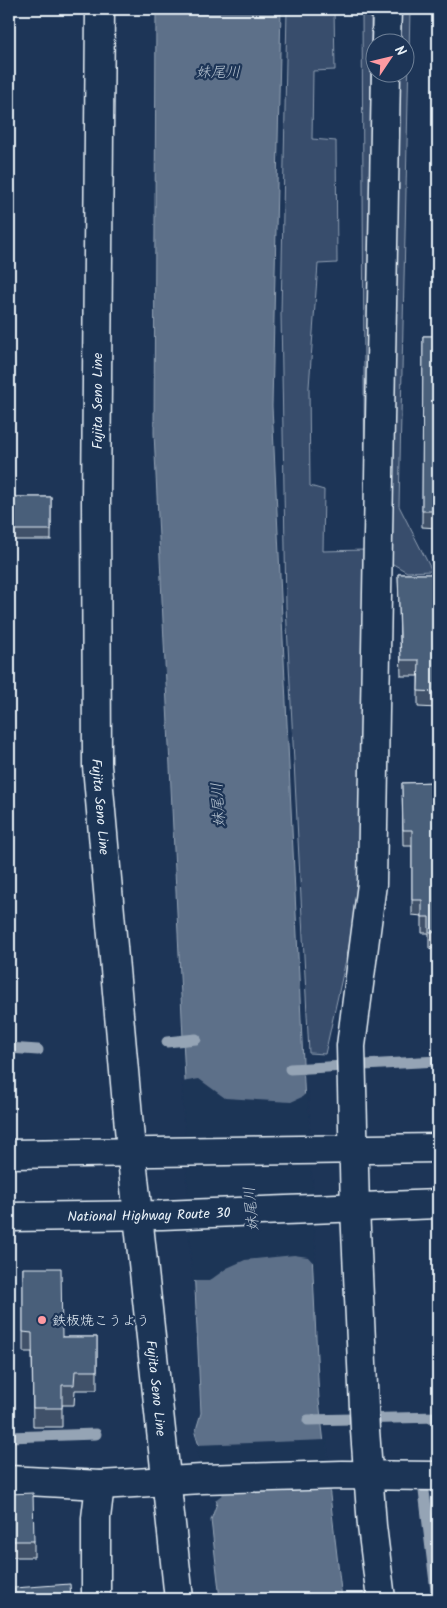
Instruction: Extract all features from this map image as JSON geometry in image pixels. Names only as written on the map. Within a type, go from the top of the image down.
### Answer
[{"type":"main road","name":"Fujita Seno Line","points":[[100,9],[96,492],[97,766],[150,1215],[167,1480],[179,1599]]},
{"type":"main road","points":[[386,32],[387,9]]},
{"type":"main road","points":[[381,1599],[355,1475],[365,1430],[364,1402],[355,1208],[340,1148],[352,1082],[351,1050],[372,884],[386,82]]},
{"type":"main road","points":[[9,1154],[143,1150],[438,1148]]},
{"type":"main road","name":"National Highway Route 30","points":[[9,1217],[150,1215],[438,1204]]},
{"type":"main road","points":[[9,1480],[100,1485],[202,1479],[355,1475],[438,1476]]},
{"type":"main road","points":[[96,1599],[96,1518],[100,1485]]},
{"type":"shaded area","points":[[287,9],[334,9],[335,70],[313,71],[312,139],[336,141],[337,263],[318,264],[309,387],[310,486],[324,490],[323,551],[365,550],[362,9],[371,9],[371,32],[364,32],[364,82],[371,82],[366,849],[354,924],[325,1054],[309,1053],[286,606],[281,314]]},
{"type":"shaded area","points":[[396,9],[410,9],[409,32],[396,32]]},
{"type":"shaded area","points":[[395,82],[408,82],[399,506],[432,571],[407,572],[386,560]]},
{"type":"water","name":"妹尾川","points":[[156,9],[281,9],[272,406],[319,1400],[342,1599],[220,1599],[211,1520],[217,1503],[195,1433],[201,1413],[154,433]]},
{"type":"pier","points":[[199,1079],[225,1098],[291,1102],[302,1097],[308,1091],[316,1266],[308,1257],[294,1255],[245,1260],[227,1268],[209,1281],[192,1281],[182,1082]]},
{"type":"pier","points":[[326,1440],[332,1493],[329,1491],[223,1494],[214,1501],[196,1445]]},
{"type":"building","points":[[423,336],[438,336],[438,511],[422,511]]},
{"type":"building","points":[[9,497],[51,497],[51,530],[9,530]]},
{"type":"building","points":[[398,574],[438,574],[438,692],[418,691],[419,660],[401,660]]},
{"type":"building","points":[[438,782],[438,932],[429,932],[429,917],[422,917],[422,900],[412,900],[412,830],[403,830],[402,783]]},
{"type":"building","points":[[23,1268],[61,1268],[62,1337],[97,1337],[97,1371],[75,1371],[74,1385],[62,1385],[62,1408],[33,1408],[32,1333],[23,1332]]},
{"type":"building","points":[[33,1493],[34,1541],[9,1541],[9,1494]]},
{"type":"building","points":[[70,1584],[71,1599],[14,1599],[14,1588]]},
{"type":"waterway","points":[[167,1042],[196,1039]]},
{"type":"waterway","points":[[9,1048],[38,1050]]},
{"type":"waterway","points":[[290,1069],[438,1061]]},
{"type":"waterway","points":[[308,1420],[438,1417]]},
{"type":"waterway","points":[[9,1437],[96,1434]]},
{"type":"waterway","points":[[424,1491],[437,1599]]},
{"type":"place","name":"鉄板焼こうよう","points":[[42,1320]]}]
